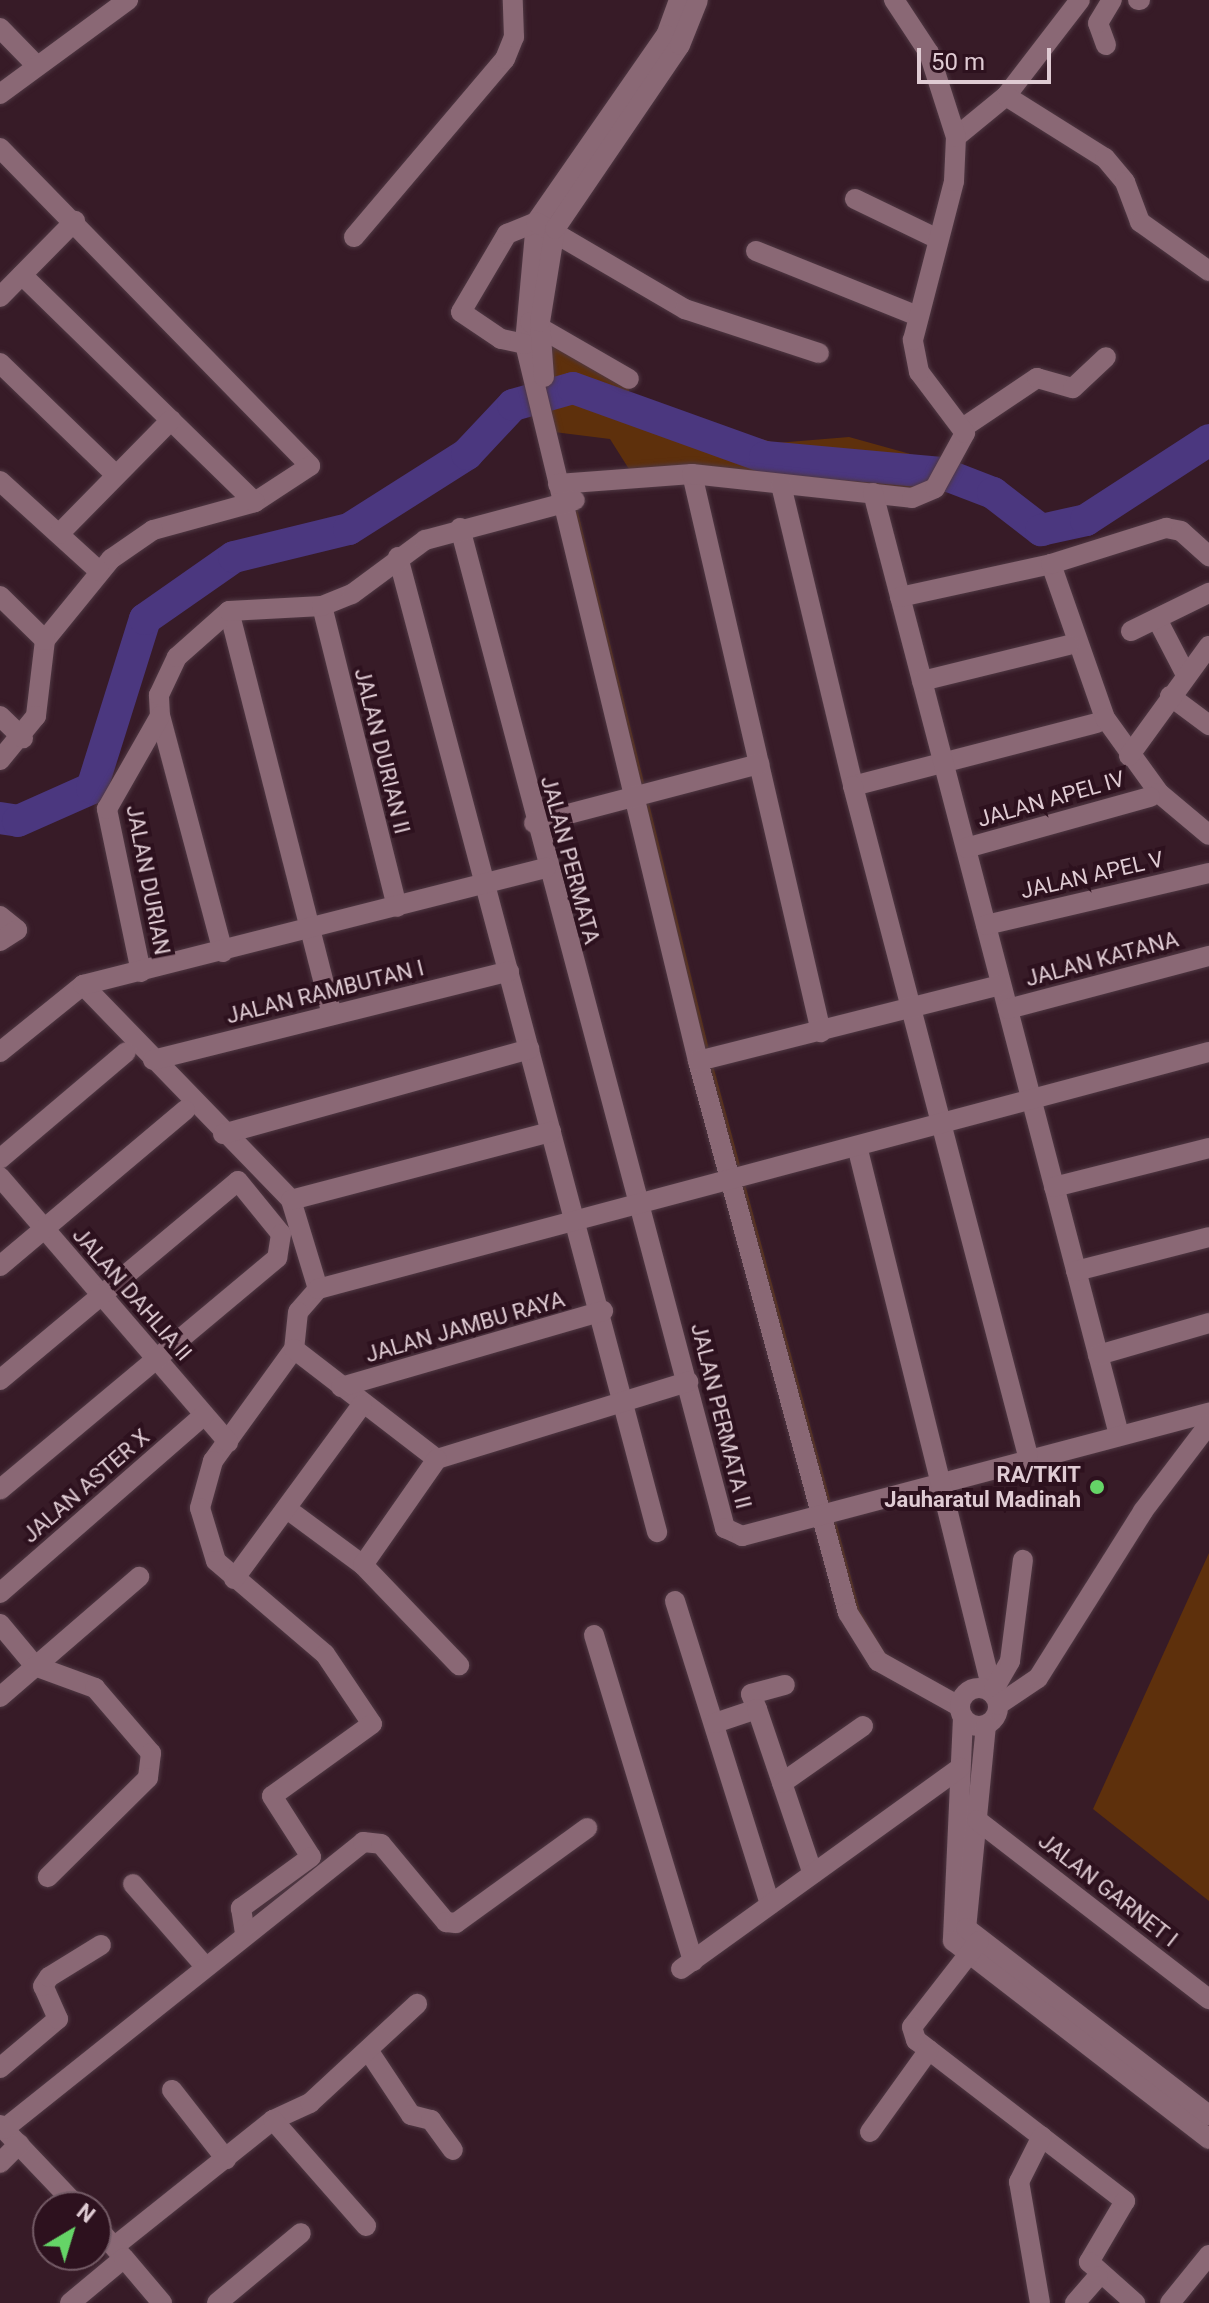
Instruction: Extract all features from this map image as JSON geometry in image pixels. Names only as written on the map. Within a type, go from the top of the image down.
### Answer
[{"type":"street","points":[[0,94],[35,64],[128,0]]},
{"type":"street","points":[[354,237],[505,59],[514,37],[513,0]]},
{"type":"street","points":[[536,365],[525,344],[532,322],[546,226],[673,25],[679,0]]},
{"type":"street","points":[[525,344],[501,339],[461,312],[507,234],[546,226],[680,45],[698,0]]},
{"type":"street","points":[[894,0],[929,53],[956,137],[938,239],[918,316],[919,372],[964,427]]},
{"type":"street","points":[[956,137],[1006,96],[1080,0]]},
{"type":"street","points":[[1106,45],[1098,23],[1112,0]]},
{"type":"street","points":[[0,28],[35,64]]},
{"type":"street","points":[[1006,96],[1105,158],[1125,182],[1140,222],[1209,271]]},
{"type":"street","points":[[0,760],[23,738],[36,716],[45,640],[99,571],[153,530],[255,502],[303,476],[307,458],[75,221],[2,153]]},
{"type":"street","points":[[855,199],[938,239]]},
{"type":"street","points":[[0,297],[75,221]]},
{"type":"street","points":[[546,226],[685,309],[819,353]]},
{"type":"street","points":[[756,251],[918,316]]},
{"type":"street","points":[[22,275],[255,502]]},
{"type":"street","points":[[532,322],[536,365],[549,433],[704,1060],[830,1511],[869,1634],[911,1670],[986,1725]]},
{"type":"street","points":[[532,322],[629,379]]},
{"type":"street","points":[[223,952],[160,716],[159,695],[177,657],[229,611],[322,606],[352,594],[398,557],[460,528],[566,492],[692,474],[919,498],[935,488],[959,451],[964,427],[1037,378],[1073,388],[1106,357]]},
{"type":"street","points":[[0,363],[116,475]]},
{"type":"street","points":[[59,534],[171,420]]},
{"type":"street","points":[[692,474],[821,1032]]},
{"type":"street","points":[[0,481],[99,571]]},
{"type":"street","points":[[781,485],[853,786],[1028,1456]]},
{"type":"street","points":[[873,493],[1119,1435]]},
{"type":"street","name":"JALAN PERMATA","points":[[460,528],[546,868],[641,1203]]},
{"type":"street","points":[[900,597],[1051,564],[1166,528],[1181,531],[1209,556]]},
{"type":"street","points":[[398,557],[551,1132],[603,1311],[657,1532]]},
{"type":"street","points":[[1051,564],[1105,718],[1129,756],[1209,835]]},
{"type":"street","points":[[1131,631],[1209,593]]},
{"type":"street","points":[[0,596],[45,640]]},
{"type":"street","name":"JALAN DURIAN II","points":[[322,606],[397,907]]},
{"type":"street","points":[[229,611],[313,928],[332,1015]]},
{"type":"street","points":[[1157,619],[1186,675]]},
{"type":"street","points":[[922,681],[1069,645]]},
{"type":"street","points":[[1129,756],[1209,646]]},
{"type":"street","points":[[1170,696],[1209,725]]},
{"type":"street","points":[[0,716],[23,738]]},
{"type":"street","name":"JALAN DURIAN","points":[[141,972],[107,809],[160,716]]},
{"type":"street","points":[[853,786],[944,766],[1097,723]]},
{"type":"street","points":[[534,823],[759,764]]},
{"type":"street","name":"JALAN APEL IV","points":[[966,848],[1150,797]]},
{"type":"street","points":[[0,1052],[83,985],[546,868]]},
{"type":"street","name":"JALAN APEL V","points":[[986,925],[1209,873]]},
{"type":"street","points":[[0,916],[9,936]]},
{"type":"street","name":"JALAN KATANA","points":[[1008,1009],[1209,956]]},
{"type":"street","name":"JALAN RAMBUTAN I","points":[[153,1060],[509,971]]},
{"type":"street","points":[[83,985],[223,1134],[291,1200],[318,1289]]},
{"type":"street","points":[[704,1060],[1001,985]]},
{"type":"street","points":[[223,1134],[529,1049]]},
{"type":"street","points":[[0,1159],[126,1052]]},
{"type":"street","points":[[245,1933],[241,1908],[311,1857],[272,1796],[372,1724],[325,1654],[216,1561],[200,1508],[213,1461],[294,1349],[298,1312],[318,1289],[736,1177],[1032,1102],[1209,1052]]},
{"type":"street","points":[[0,1266],[185,1110]]},
{"type":"street","points":[[291,1200],[551,1132]]},
{"type":"street","points":[[857,1146],[995,1696]]},
{"type":"street","points":[[1054,1187],[1209,1148]]},
{"type":"street","name":"JALAN DAHLIA II","points":[[0,1177],[228,1442]]},
{"type":"street","points":[[0,1380],[238,1181],[281,1234],[282,1252],[0,1490]]},
{"type":"street","name":"JALAN PERMATA II","points":[[641,1203],[725,1528],[742,1536],[830,1511]]},
{"type":"street","points":[[1076,1271],[1209,1237]]},
{"type":"street","name":"JALAN JAMBU RAYA","points":[[341,1387],[603,1311]]},
{"type":"street","points":[[1098,1355],[1209,1323]]},
{"type":"street","points":[[294,1349],[362,1405],[437,1459]]},
{"type":"street","points":[[363,1565],[437,1459],[625,1396],[688,1382]]},
{"type":"street","points":[[234,1579],[362,1405]]},
{"type":"street","points":[[830,1511],[941,1478],[1209,1413]]},
{"type":"street","name":"JALAN ASTER X","points":[[0,1593],[204,1415]]},
{"type":"street","points":[[995,1696],[1038,1678],[1143,1511],[1209,1424]]},
{"type":"street","points":[[287,1509],[363,1565],[459,1665]]},
{"type":"street","points":[[973,1948],[966,1928],[986,1725],[1010,1661],[1023,1560]]},
{"type":"street","points":[[0,1697],[139,1577]]},
{"type":"street","points":[[675,1601],[770,1905]]},
{"type":"street","points":[[0,1624],[35,1666],[95,1688],[128,1721],[152,1763],[148,1778],[48,1877]]},
{"type":"street","points":[[594,1635],[687,1965],[960,1768]]},
{"type":"street","points":[[785,1685],[751,1694],[813,1874]]},
{"type":"street","points":[[995,1696],[981,1687],[961,1706],[960,1768],[948,1932],[1109,2051],[1209,2139]]},
{"type":"street","points":[[715,1723],[757,1709]]},
{"type":"street","points":[[782,1783],[863,1726]]},
{"type":"street","name":"JALAN GARNET I","points":[[977,1820],[1209,1999]]},
{"type":"street","points":[[63,2191],[2,2127],[245,1933],[371,1839],[446,1922],[456,1923],[587,1828]]},
{"type":"street","points":[[133,1884],[204,1965]]},
{"type":"street","points":[[0,2068],[58,2019],[43,1986],[49,1977],[101,1945]]},
{"type":"street","points":[[973,1948],[912,2027],[929,2050],[1125,2201],[1126,2210],[1090,2254],[1098,2277],[1135,2303]]},
{"type":"street","points":[[70,2303],[119,2252],[226,2159],[273,2120],[310,2103],[417,2004]]},
{"type":"street","points":[[368,2050],[411,2115],[431,2120],[453,2150]]},
{"type":"street","points":[[870,2132],[929,2050]]},
{"type":"street","points":[[1109,2051],[1209,2115]]},
{"type":"street","points":[[172,2090],[226,2159]]},
{"type":"street","points":[[273,2120],[366,2226]]},
{"type":"street","points":[[1040,2303],[1019,2182],[1042,2136]]},
{"type":"street","points":[[0,2163],[19,2144]]},
{"type":"street","points":[[217,2303],[301,2233]]},
{"type":"street","points":[[112,2244],[162,2303]]},
{"type":"street","points":[[1170,2303],[1209,2255]]},
{"type":"street","points":[[1075,2303],[1098,2277]]},
{"type":"shaded area","points":[[540,322],[629,379],[629,403],[776,443],[849,437],[950,465],[929,495],[634,477],[610,439],[554,432]]},
{"type":"shaded area","points":[[575,500],[711,1058],[860,1611],[885,1653],[960,1700],[859,1639],[563,502]]},
{"type":"shaded area","points":[[1209,1553],[1209,1901],[1093,1809]]},
{"type":"waterway","points":[[0,818],[18,821],[92,788],[145,619],[234,557],[349,529],[467,454],[513,405],[573,388],[765,457],[941,473],[993,493],[1041,530],[1086,520],[1209,440]]},
{"type":"place","name":"RA/TKIT Jauharatul Madinah","points":[[1097,1487]]}]
